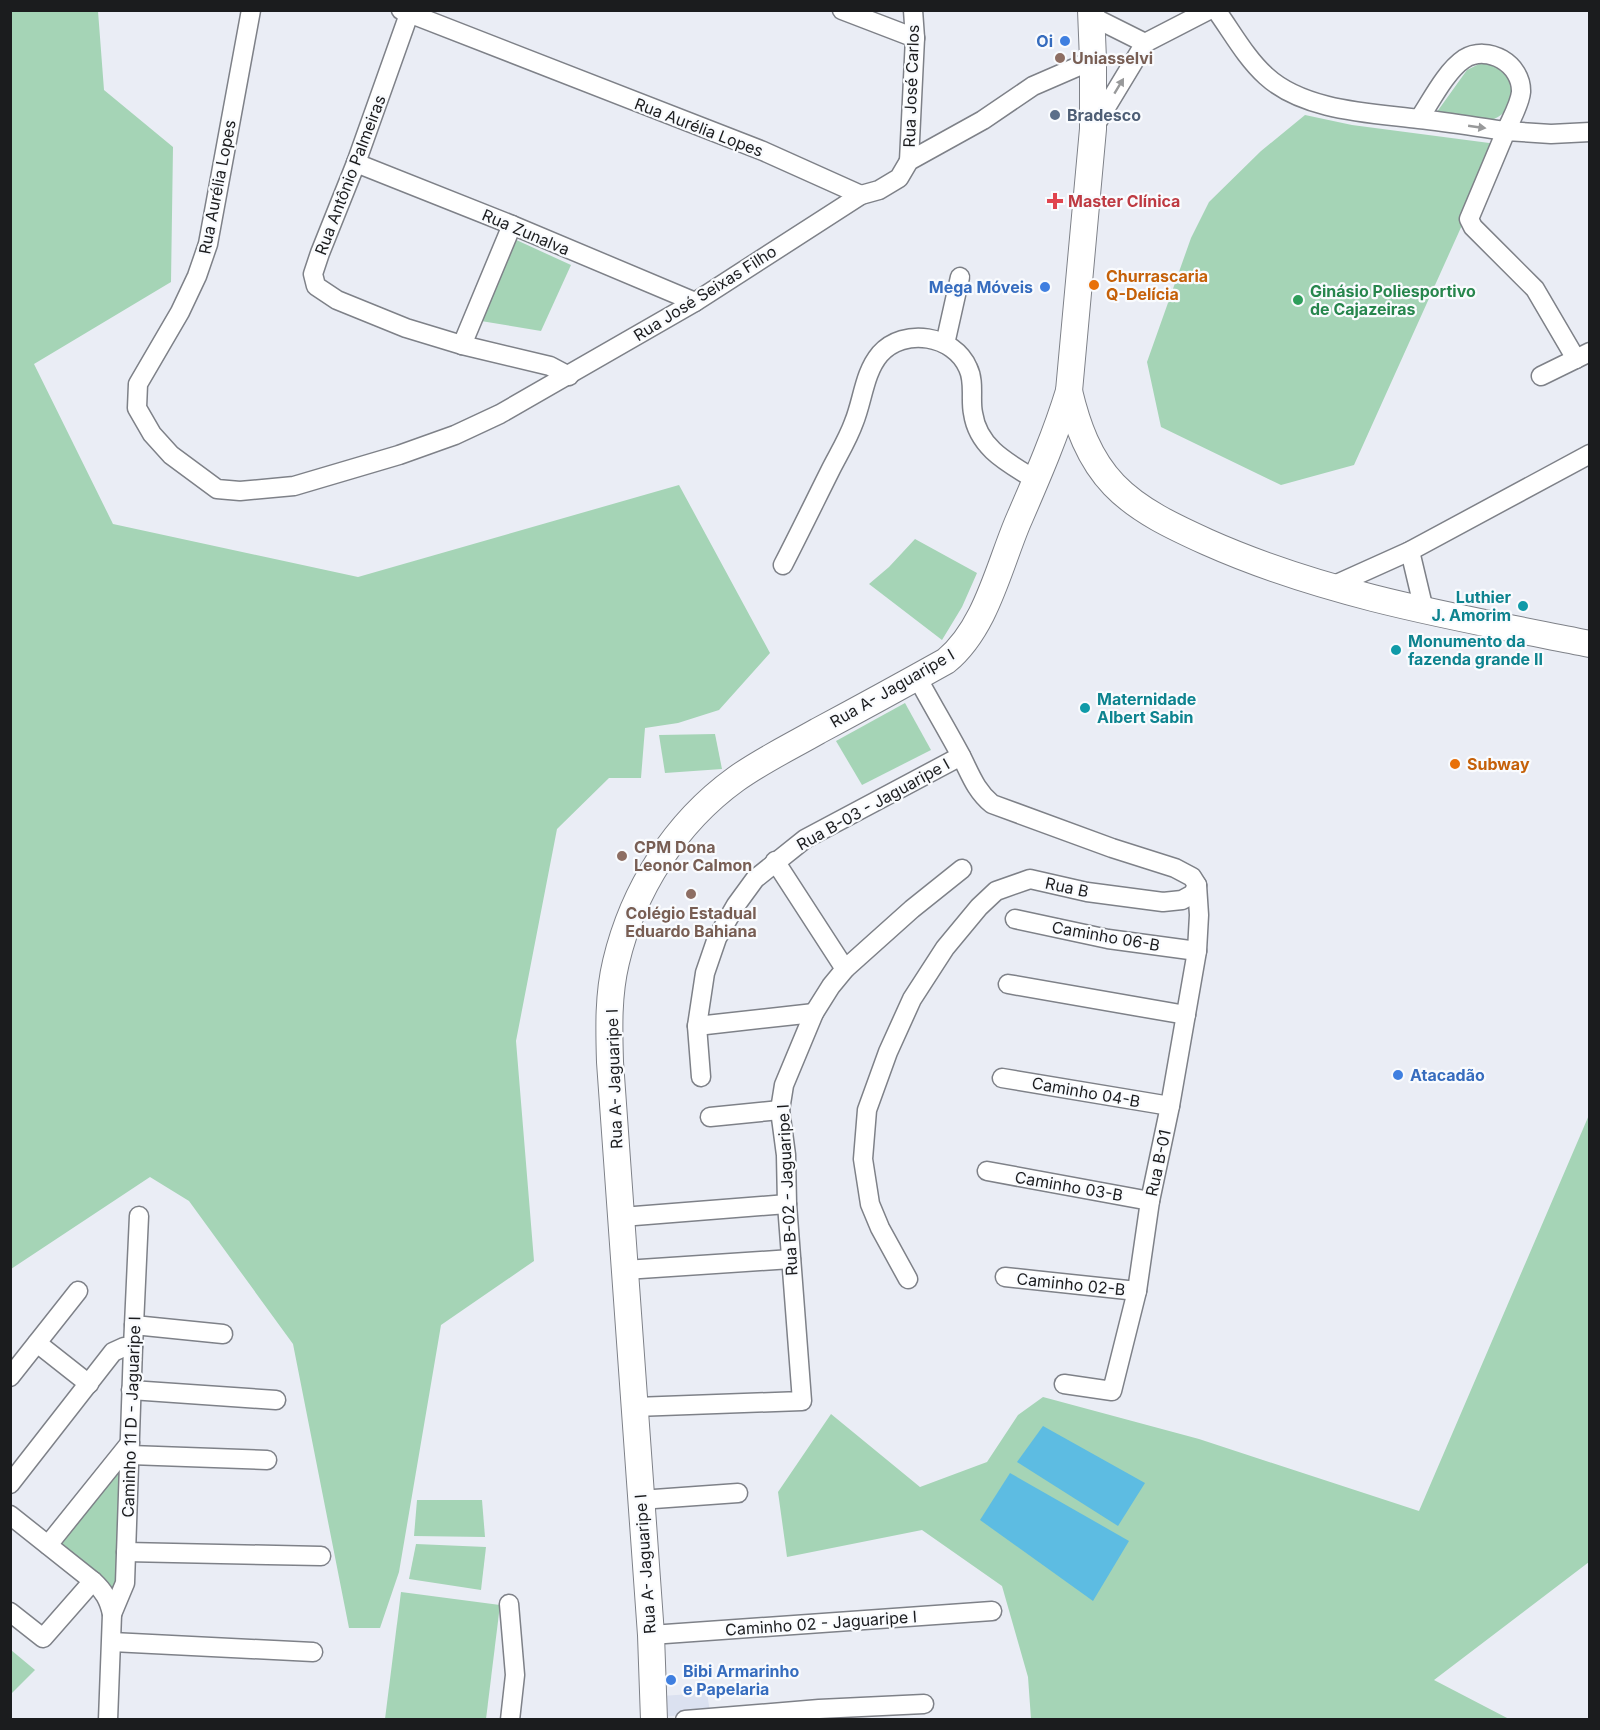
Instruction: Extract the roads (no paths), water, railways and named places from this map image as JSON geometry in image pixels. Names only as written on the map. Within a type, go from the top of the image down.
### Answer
[{"type":"main road","points":[[1091,13],[1094,60],[1093,129],[1069,391],[1084,439],[1114,485],[1157,518],[1253,562],[1330,587],[1424,610],[1590,644]]},
{"type":"main road","name":"Rua A- Jaguaripe I","points":[[654,1719],[651,1635],[610,1062],[611,998],[616,963],[626,929],[655,866],[692,818],[735,780],[762,762],[946,661],[959,650],[981,614],[1059,425],[1069,391]]},
{"type":"street","name":"Rua Aurélia Lopes","points":[[251,10],[208,244],[197,276],[180,312],[138,384],[137,408],[152,434],[171,455],[217,489],[240,491],[294,486]]},
{"type":"street","points":[[842,10],[915,38]]},
{"type":"street","name":"Rua José Carlos","points":[[909,161],[915,38],[913,10]]},
{"type":"street","points":[[1093,129],[1145,43],[1209,10]]},
{"type":"street","points":[[1216,10],[1254,63],[1268,78],[1295,94],[1317,102],[1359,112],[1506,131],[1551,134],[1590,132]]},
{"type":"street","name":"Rua Aurélia Lopes","points":[[405,12],[763,151],[861,195]]},
{"type":"street","name":"Rua Antônio Palmeiras","points":[[405,12],[356,163],[316,264],[313,274],[316,286],[337,300],[406,328],[462,345],[550,366],[569,376]]},
{"type":"street","points":[[1091,13],[1145,43]]},
{"type":"street","points":[[1419,119],[1448,75],[1464,59],[1480,54],[1494,55],[1507,62],[1516,73],[1521,95],[1469,219],[1470,224],[1535,289],[1583,355],[1541,376]]},
{"type":"street","name":"Rua José Seixas Filho","points":[[294,486],[399,455],[455,435],[500,414],[695,302],[861,195],[879,190],[899,178],[909,161],[983,120],[1033,86],[1094,60]]},
{"type":"street","name":"Rua Zunalva","points":[[356,163],[512,225],[695,302]]},
{"type":"street","points":[[462,345],[512,225]]},
{"type":"street","points":[[945,344],[960,277]]},
{"type":"street","points":[[783,565],[854,423],[872,368],[880,354],[891,344],[905,339],[935,340],[958,354],[968,368],[972,382],[972,413],[978,433],[987,447],[1036,480]]},
{"type":"street","points":[[1330,587],[1410,551],[1590,454]]},
{"type":"street","points":[[1410,551],[1424,610]]},
{"type":"street","points":[[917,677],[961,756],[972,782],[992,804],[1101,845],[1175,868],[1192,877],[1197,885]]},
{"type":"street","name":"Rua B-03 - Jaguaripe I","points":[[701,1077],[697,1026],[705,973],[717,938],[736,905],[755,879],[805,839],[961,756]]},
{"type":"street","points":[[775,861],[846,969]]},
{"type":"street","name":"Rua B-02 - Jaguaripe I","points":[[635,1407],[802,1401],[787,1204],[786,1155],[780,1110],[784,1086],[814,1013],[831,986],[846,969],[912,909],[962,869]]},
{"type":"street","name":"Rua B","points":[[908,1278],[880,1228],[870,1204],[863,1159],[867,1110],[888,1052],[912,999],[945,948],[996,891],[1030,879],[1087,892],[1163,902],[1182,900],[1193,894],[1197,885]]},
{"type":"street","name":"Rua B-01","points":[[1064,1384],[1112,1391],[1137,1291],[1150,1201],[1170,1106],[1197,951],[1199,915],[1197,885]]},
{"type":"street","name":"Caminho 06-B","points":[[1015,919],[1108,939],[1197,951]]},
{"type":"street","points":[[1008,984],[1186,1015]]},
{"type":"street","points":[[697,1026],[814,1013]]},
{"type":"street","name":"Caminho 04-B","points":[[1002,1078],[1170,1106]]},
{"type":"street","points":[[710,1117],[780,1110]]},
{"type":"street","name":"Caminho 03-B","points":[[987,1171],[1150,1201]]},
{"type":"street","points":[[622,1217],[787,1204]]},
{"type":"street","name":"Caminho 11 D - Jaguaripe I","points":[[112,1614],[125,1583],[139,1216]]},
{"type":"street","points":[[625,1270],[791,1259]]},
{"type":"street","name":"Caminho 02-B","points":[[1005,1277],[1137,1291]]},
{"type":"street","points":[[10,1377],[78,1291]]},
{"type":"street","points":[[134,1325],[223,1334]]},
{"type":"street","points":[[37,1343],[89,1384]]},
{"type":"street","points":[[10,1484],[117,1348],[133,1347]]},
{"type":"street","points":[[131,1390],[276,1400]]},
{"type":"street","points":[[48,1545],[130,1449],[267,1460]]},
{"type":"street","points":[[640,1500],[738,1493]]},
{"type":"street","points":[[13,1523],[48,1545],[104,1591],[112,1614],[108,1719]]},
{"type":"street","points":[[126,1552],[321,1556]]},
{"type":"street","points":[[10,1612],[43,1638],[93,1581]]},
{"type":"street","points":[[509,1604],[514,1676],[510,1719]]},
{"type":"street","name":"Caminho 02 - Jaguaripe I","points":[[651,1635],[992,1611]]},
{"type":"street","points":[[112,1642],[313,1652]]},
{"type":"street","points":[[685,1719],[924,1704]]},
{"type":"water","points":[[1043,1426],[1145,1483],[1118,1526],[1017,1462]]},
{"type":"water","points":[[1010,1473],[1129,1541],[1093,1601],[980,1520]]},
{"type":"place","name":"Oi","points":[[1065,41]]},
{"type":"place","name":"Uniasselvi","points":[[1060,58]]},
{"type":"place","name":"Bradesco","points":[[1055,115]]},
{"type":"place","name":"Master Clínica","points":[[1055,201]]},
{"type":"place","name":"Churrascaria Q-Delícia","points":[[1094,285]]},
{"type":"place","name":"Mega Móveis","points":[[1045,287]]},
{"type":"place","name":"Ginásio Poliesportivo de Cajazeiras","points":[[1298,300]]},
{"type":"place","name":"Luthier J. Amorim","points":[[1523,606]]},
{"type":"place","name":"Monumento da fazenda grande II","points":[[1396,650]]},
{"type":"place","name":"Maternidade Albert Sabin","points":[[1085,708]]},
{"type":"place","name":"Subway","points":[[1455,764]]},
{"type":"place","name":"CPM Dona Leonor Calmon","points":[[622,856]]},
{"type":"place","name":"Colégio Estadual Eduardo Bahiana","points":[[691,894]]},
{"type":"place","name":"Atacadão","points":[[1398,1075]]},
{"type":"place","name":"Bibi Armarinho e Papelaria","points":[[671,1680]]}]
